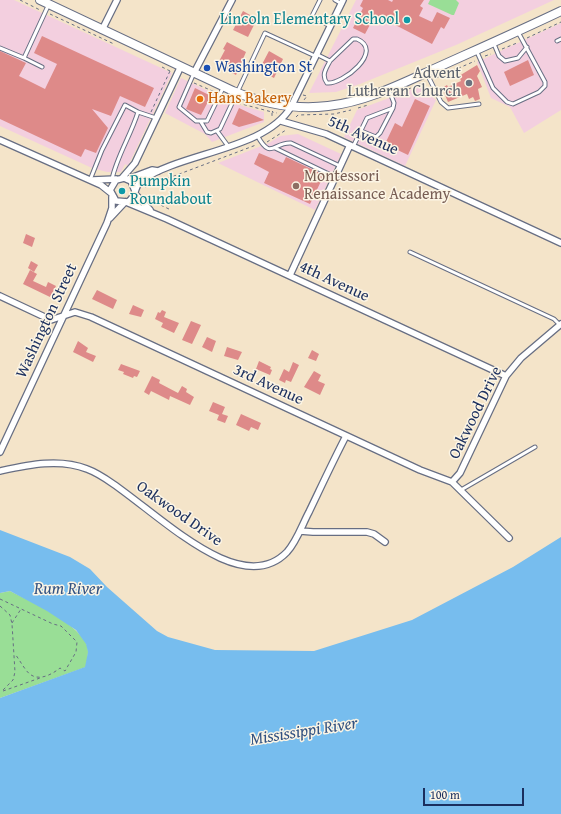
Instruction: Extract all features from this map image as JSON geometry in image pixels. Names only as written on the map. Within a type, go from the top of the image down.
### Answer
[{"type":"main road","points":[[40,0],[224,87],[266,102],[291,107],[329,106],[389,89],[561,12]]},
{"type":"street","points":[[102,30],[117,0]]},
{"type":"street","points":[[194,73],[232,0]]},
{"type":"street","points":[[0,140],[108,188],[116,201],[125,203],[131,200],[142,180],[158,171],[257,135],[281,121],[291,107],[343,2]]},
{"type":"street","points":[[111,195],[111,186],[135,163],[181,66]]},
{"type":"street","name":"5th Avenue","points":[[281,121],[317,131],[352,146],[561,244]]},
{"type":"street","points":[[290,275],[340,166],[352,146]]},
{"type":"street","points":[[90,180],[120,179],[152,170],[158,171]]},
{"type":"street","points":[[120,179],[134,184],[137,191]]},
{"type":"street","name":"4th Avenue","points":[[137,191],[152,212]]},
{"type":"street","name":"Washington Street","points":[[0,452],[107,223],[112,208],[111,195]]},
{"type":"street","name":"4th Avenue","points":[[125,203],[152,212],[506,376]]},
{"type":"street","name":"Washington Street","points":[[107,223],[118,208],[125,203]]},
{"type":"street","name":"3rd Avenue","points":[[0,296],[51,320],[75,312],[91,317],[346,436],[441,479],[452,482],[509,538]]},
{"type":"street","name":"Oakwood Drive","points":[[452,482],[460,473],[506,376],[521,358],[561,325]]},
{"type":"street","name":"Oakwood Drive","points":[[0,471],[55,463],[84,468],[109,480],[206,552],[218,558],[243,565],[262,565],[276,560],[288,551],[300,530],[346,436]]},
{"type":"street","points":[[300,530],[313,532],[368,532],[374,534],[385,542]]},
{"type":"lane","points":[[320,0],[312,16],[330,26]]},
{"type":"lane","points":[[335,0],[343,2]]},
{"type":"lane","points":[[24,58],[49,4]]},
{"type":"lane","points":[[476,50],[493,88],[507,102],[513,104],[539,92],[545,86],[543,77],[518,31]]},
{"type":"lane","points":[[201,122],[207,132],[211,133],[220,129],[236,92],[243,82],[247,70],[265,33],[330,61]]},
{"type":"lane","points":[[353,39],[357,39],[366,44],[368,50],[366,57],[346,76],[332,84],[326,83],[323,74],[330,61],[353,39]]},
{"type":"lane","points":[[556,41],[561,39]]},
{"type":"lane","points":[[493,42],[499,56],[505,61],[518,58],[527,47]]},
{"type":"lane","points":[[0,48],[42,67]]},
{"type":"lane","points":[[194,73],[179,107],[196,121],[207,122],[224,87]]},
{"type":"lane","points":[[426,73],[441,102],[448,108],[479,104]]},
{"type":"lane","points":[[361,131],[376,137],[380,134],[394,103],[389,89]]},
{"type":"lane","points":[[90,180],[102,150],[124,105],[138,112],[156,118]]},
{"type":"lane","points":[[352,146],[367,118],[393,108]]},
{"type":"lane","points":[[120,179],[117,162],[134,125],[138,112]]},
{"type":"lane","points":[[217,131],[228,146]]},
{"type":"lane","points":[[257,135],[263,146],[275,148],[335,177]]},
{"type":"lane","points":[[275,148],[286,142],[291,142],[340,166]]},
{"type":"lane","points":[[410,252],[554,319],[561,325]]},
{"type":"lane","points":[[461,490],[534,447]]},
{"type":"path","points":[[20,0],[120,47]]},
{"type":"path","points":[[162,66],[177,74]]},
{"type":"path","points":[[149,116],[170,71]]},
{"type":"path","points":[[272,112],[272,118]]},
{"type":"path","points":[[137,191],[262,143],[279,135],[292,125]]},
{"type":"path","points":[[147,199],[171,210]]},
{"type":"path","points":[[0,599],[61,626],[77,642],[76,652],[65,671],[60,668],[43,678],[1,692]]},
{"type":"path","points":[[0,606],[10,615],[15,654],[15,672],[13,680],[1,692]]},
{"type":"path","points":[[12,624],[21,609]]},
{"type":"path","points":[[15,654],[27,672],[37,678],[43,678]]},
{"type":"shaded area","points":[[0,0],[14,0],[172,73],[128,166],[125,164],[121,172],[107,172],[92,168],[0,126]]},
{"type":"shaded area","points":[[356,0],[554,0],[456,45],[360,84],[336,92],[309,93]]},
{"type":"shaded area","points":[[561,23],[561,110],[524,133],[510,107],[491,98],[477,62]]},
{"type":"shaded area","points":[[181,78],[236,104],[264,112],[264,122],[212,142],[205,134],[165,113]]},
{"type":"shaded area","points":[[421,86],[436,100],[405,166],[344,137],[357,110]]},
{"type":"shaded area","name":"Montessori Renaissance Academy","points":[[298,134],[341,154],[315,210],[218,163],[269,143],[280,136]]},
{"type":"green space","points":[[430,0],[456,0],[459,3],[454,15],[452,15],[428,4]]},
{"type":"green space","points":[[10,591],[52,613],[72,627],[80,635],[86,643],[88,649],[86,667],[0,698],[0,593]]},
{"type":"water","points":[[0,530],[70,557],[90,569],[107,587],[157,631],[168,637],[215,650],[314,651],[412,620],[513,567],[561,537],[561,814],[0,814],[0,698],[85,667],[88,652],[86,644],[76,630],[47,611],[10,591],[0,593]]},
{"type":"building","name":"Lincoln Elementary School","points":[[363,0],[388,0],[392,2],[393,0],[424,0],[420,6],[423,8],[419,16],[432,22],[437,12],[450,18],[444,29],[441,27],[432,44],[378,16],[373,19],[365,34],[353,28],[363,8],[360,6]]},
{"type":"building","points":[[243,11],[257,19],[248,37],[233,30]]},
{"type":"building","points":[[42,36],[154,88],[145,107],[120,96],[111,116],[92,109],[108,128],[96,153],[85,149],[81,157],[0,119],[0,51],[26,63],[19,76],[45,89],[57,64],[34,53]]},
{"type":"building","points":[[227,42],[246,52],[236,75],[217,65],[225,50],[223,49]]},
{"type":"building","points":[[269,51],[283,59],[274,78],[259,70]]},
{"type":"building","points":[[528,60],[534,75],[510,86],[504,72]]},
{"type":"building","name":"Advent Lutheran Church","points":[[477,65],[480,71],[477,76],[482,87],[478,89],[480,99],[475,101],[473,97],[469,99],[467,94],[448,102],[442,88],[461,81],[459,76]]},
{"type":"building","name":"Hans Bakery","points":[[195,88],[211,96],[201,115],[186,109]]},
{"type":"building","points":[[415,99],[430,106],[408,155],[385,144],[395,123],[402,127]]},
{"type":"building","points":[[239,108],[264,120],[239,127],[232,124]]},
{"type":"building","points":[[259,153],[283,163],[286,157],[324,175],[310,204],[264,183],[269,172],[254,164]]},
{"type":"building","points":[[26,234],[35,238],[32,247],[23,243]]},
{"type":"building","points":[[31,261],[38,265],[34,272],[28,268]]},
{"type":"building","points":[[30,270],[37,274],[33,281],[46,287],[48,282],[56,286],[50,297],[23,284]]},
{"type":"building","points":[[97,290],[117,300],[113,309],[92,299]]},
{"type":"building","points":[[133,305],[144,310],[141,317],[129,314]]},
{"type":"building","points":[[162,310],[166,312],[164,317],[179,323],[174,333],[161,327],[163,323],[155,319],[158,312],[160,313]]},
{"type":"building","points":[[191,321],[201,325],[192,344],[182,340]]},
{"type":"building","points":[[207,337],[216,341],[212,352],[202,347]]},
{"type":"building","points":[[78,341],[88,348],[86,352],[96,356],[93,362],[73,352]]},
{"type":"building","points":[[227,347],[242,352],[238,360],[224,356]]},
{"type":"building","points":[[312,350],[319,354],[316,361],[308,358]]},
{"type":"building","points":[[259,361],[271,367],[270,369],[272,370],[270,375],[256,369]]},
{"type":"building","points":[[293,362],[299,365],[291,382],[286,380],[285,383],[279,380],[284,369],[289,372]]},
{"type":"building","points":[[121,364],[140,371],[137,377],[134,376],[133,378],[118,370]]},
{"type":"building","points":[[314,371],[321,375],[318,381],[325,384],[320,395],[304,387]]},
{"type":"building","points":[[152,376],[160,380],[159,383],[178,393],[182,386],[187,389],[186,392],[194,397],[190,405],[170,396],[169,400],[151,391],[149,395],[144,392]]},
{"type":"building","points":[[213,402],[225,407],[222,414],[228,416],[225,423],[217,420],[219,415],[209,411]]},
{"type":"building","points":[[241,414],[261,423],[258,430],[251,427],[249,431],[236,425]]},
{"type":"place","name":"Lincoln Elementary School","points":[[407,20]]},
{"type":"place","name":"Washington St","points":[[207,68]]},
{"type":"place","name":"Advent Lutheran Church","points":[[469,83]]},
{"type":"place","name":"Hans Bakery","points":[[200,99]]},
{"type":"place","name":"Montessori Renaissance Academy","points":[[296,186]]},
{"type":"place","name":"Pumpkin Roundabout","points":[[122,191]]},
{"type":"water label","name":"Rum River","points":[[68,590]]},
{"type":"water label","name":"Mississippi River","points":[[304,732]]}]
